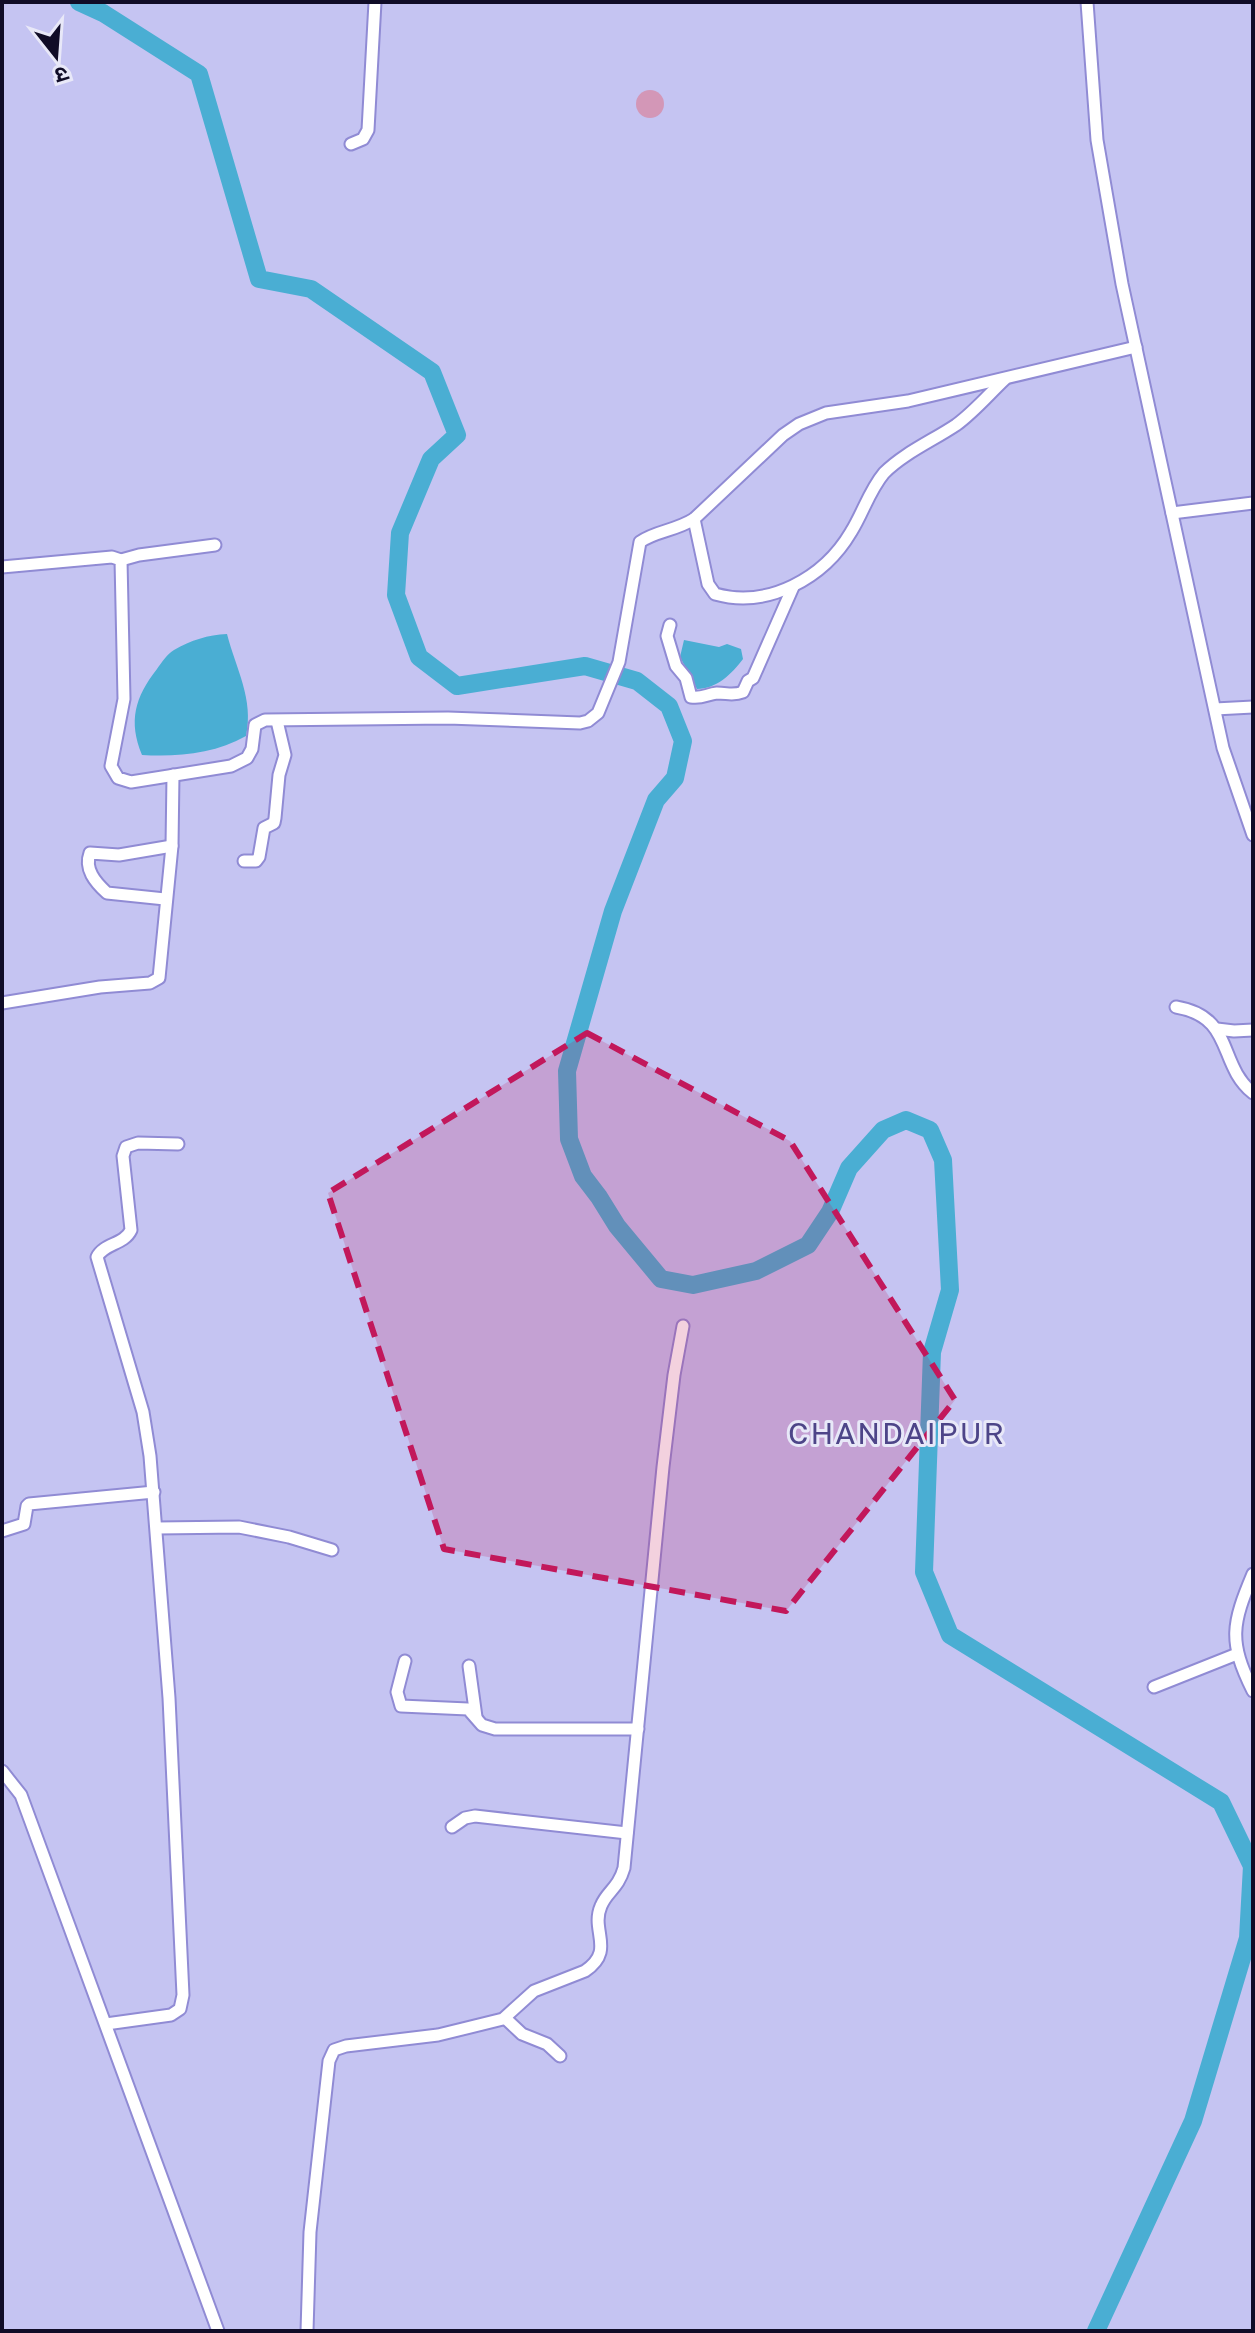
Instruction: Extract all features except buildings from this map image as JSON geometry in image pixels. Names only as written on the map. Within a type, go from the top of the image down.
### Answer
[{"type":"street","points":[[351,144],[363,139],[368,130],[375,2]]},
{"type":"street","points":[[1087,2],[1097,140],[1111,226],[1215,709],[1233,780],[1253,835]]},
{"type":"street","points":[[121,560],[124,699],[111,766],[113,773],[123,781],[152,780],[241,762],[252,749],[255,725],[261,721],[448,718],[580,723],[598,713],[619,662],[640,542],[694,519],[783,435],[813,418],[839,411],[908,401],[1136,347]]},
{"type":"street","points":[[694,519],[708,584],[715,594],[766,596],[793,587],[832,557],[844,543],[886,471],[960,422],[1006,378]]},
{"type":"street","points":[[1172,513],[1253,503]]},
{"type":"street","points":[[2,567],[112,557],[121,560],[215,545]]},
{"type":"street","points":[[670,625],[667,636],[676,666],[686,678],[691,697],[701,699],[716,693],[734,696],[743,692],[753,678],[793,587]]},
{"type":"street","points":[[1215,709],[1253,707]]},
{"type":"street","points":[[244,861],[256,861],[264,828],[274,823],[279,775],[285,755],[277,721]]},
{"type":"street","points":[[2,1003],[156,981],[162,971],[165,899],[172,846],[173,775]]},
{"type":"street","points":[[165,899],[107,893],[92,875],[88,858],[90,853],[119,855],[172,846]]},
{"type":"street","points":[[1176,1007],[1199,1014],[1217,1029],[1243,1083],[1253,1093]]},
{"type":"street","points":[[1217,1029],[1253,1030]]},
{"type":"street","points":[[106,2024],[171,2015],[180,2009],[183,1995],[169,1698],[154,1492],[143,1412],[97,1257],[100,1251],[126,1238],[131,1230],[123,1156],[126,1147],[138,1143],[178,1144]]},
{"type":"street","points":[[307,2331],[310,2232],[334,2050],[438,2035],[505,2018],[534,1991],[585,1971],[597,1962],[602,1946],[599,1912],[602,1903],[620,1881],[624,1868],[663,1467],[683,1326]]},
{"type":"street","points":[[2,1531],[24,1524],[29,1504],[154,1492]]},
{"type":"street","points":[[157,1528],[239,1527],[332,1550]]},
{"type":"street","points":[[1253,1574],[1235,1621],[1237,1654],[1253,1691]]},
{"type":"street","points":[[1154,1687],[1237,1654]]},
{"type":"street","points":[[405,1661],[397,1692],[400,1705],[468,1709],[482,1725],[495,1729],[638,1729]]},
{"type":"street","points":[[469,1666],[476,1718]]},
{"type":"street","points":[[2,1771],[21,1795],[218,2331]]},
{"type":"street","points":[[452,1827],[465,1818],[475,1816],[627,1833]]},
{"type":"street","points":[[505,2018],[522,2034],[547,2044],[560,2056]]},
{"type":"highlighted area","points":[[587,1033],[790,1141],[955,1400],[786,1611],[444,1549],[328,1193]]},
{"type":"shaded area","points":[[650,90],[660,94],[664,104],[660,114],[650,118],[640,114],[636,104],[640,94]]},
{"type":"water","points":[[227,634],[246,697],[246,736],[222,747],[196,753],[142,755],[135,720],[139,700],[149,679],[174,650],[200,639]]},
{"type":"water","points":[[684,640],[719,647],[727,644],[741,649],[743,659],[723,680],[697,689],[680,657]]},
{"type":"waterway","points":[[79,2],[103,13],[199,74],[259,279],[311,289],[432,372],[457,435],[431,459],[400,533],[396,595],[419,657],[457,686],[585,666],[637,681],[669,706],[683,741],[675,778],[656,800],[613,911],[567,1071],[569,1139],[583,1176],[617,1226],[661,1279],[693,1285],[756,1271],[808,1245],[830,1212],[849,1168],[883,1130],[906,1120],[930,1130],[943,1160],[950,1290],[932,1352],[924,1572],[950,1635],[1221,1802],[1252,1866],[1248,1938],[1193,2121],[1096,2331]]},
{"type":"district","name":"CHANDAIPUR","points":[[897,1433]]}]
